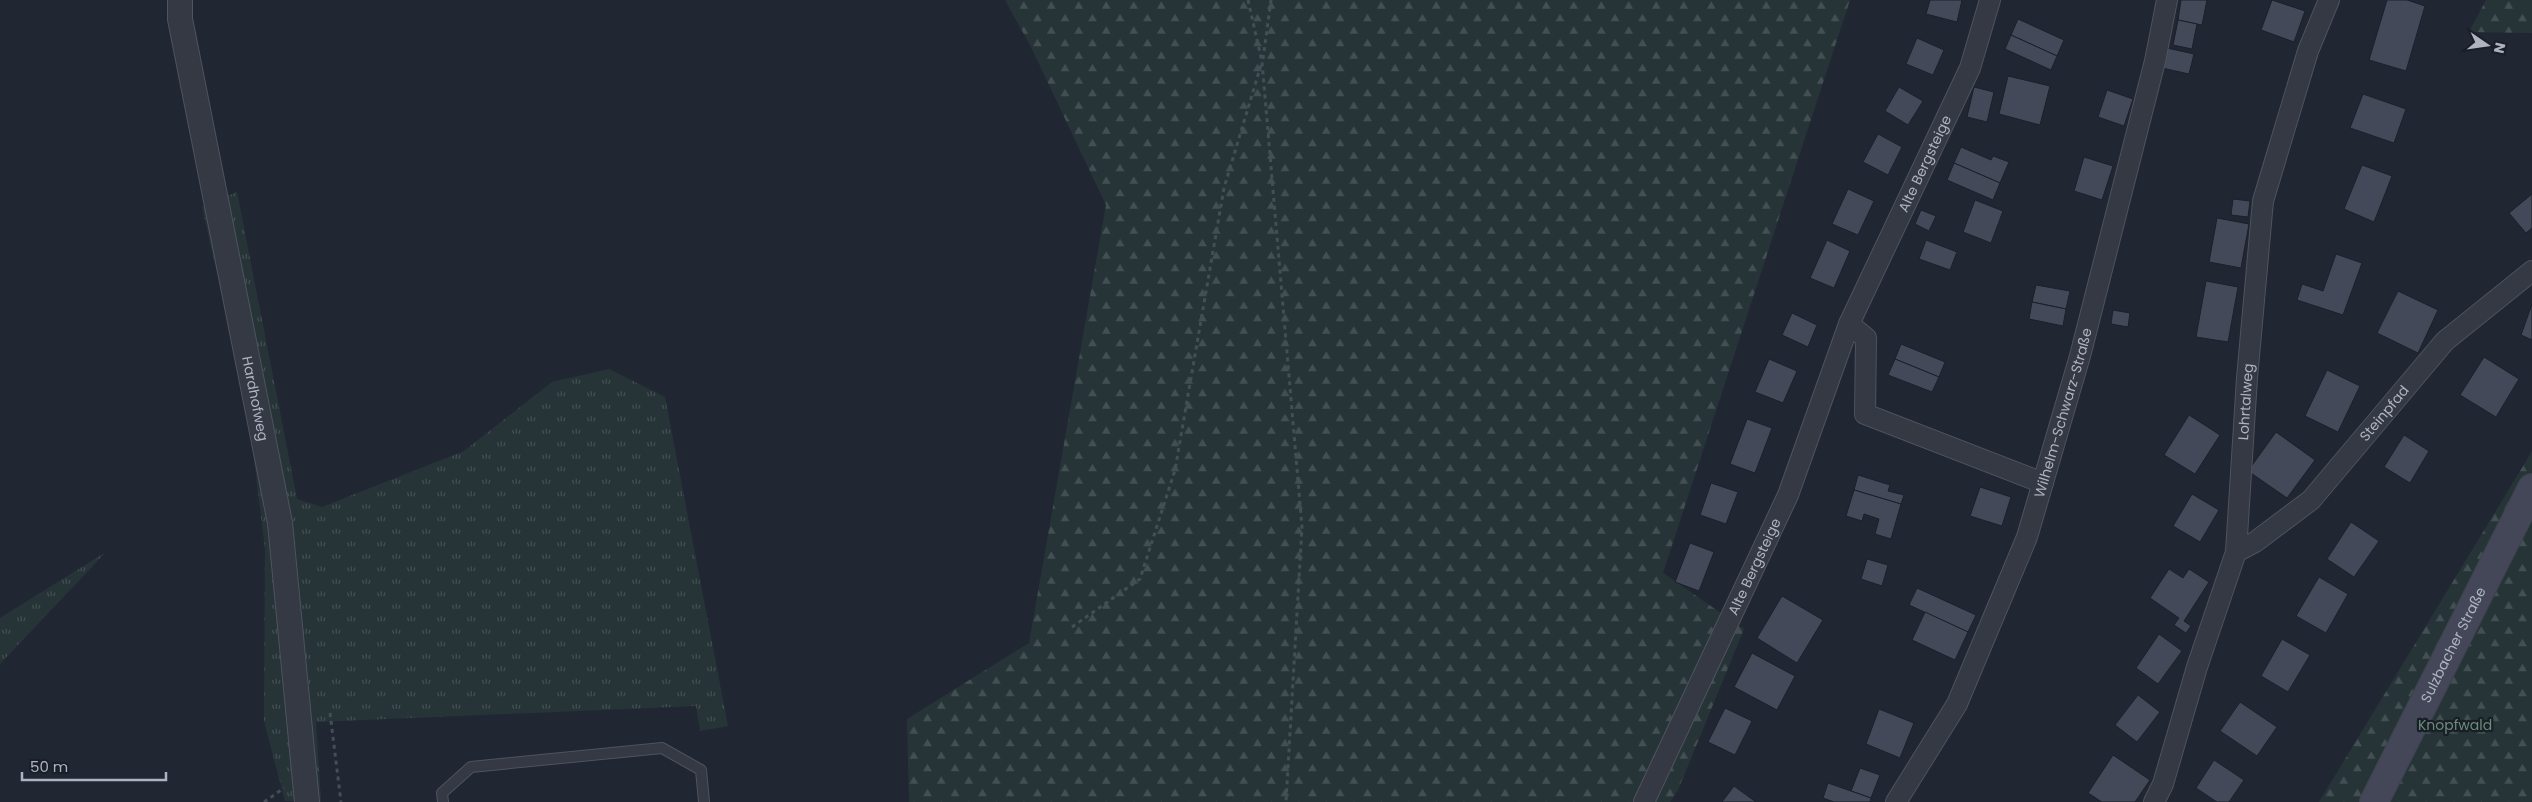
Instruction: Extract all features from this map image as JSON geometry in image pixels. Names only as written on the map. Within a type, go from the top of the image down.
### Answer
[{"type":"main road","name":"Sulzbacher Straße","points":[[2374,802],[2532,488]]},
{"type":"street","name":"Hardhofweg","points":[[180,0],[180,19],[280,523],[307,802]]},
{"type":"street","name":"Alte Bergsteige","points":[[1644,802],[1788,495],[1849,324],[1970,68],[1990,0]]},
{"type":"street","name":"Wilhelm-Schwarz-Straße","points":[[1896,802],[1957,704],[2027,537],[2080,356],[2155,61],[2167,0]]},
{"type":"street","name":"Lohrtalweg","points":[[2154,802],[2163,784],[2197,667],[2236,552],[2247,378],[2262,200],[2308,50],[2329,0]]},
{"type":"street","name":"Steinpfad","points":[[2236,552],[2255,542],[2311,500],[2445,341],[2532,271]]},
{"type":"street","points":[[1849,324],[1866,338],[1865,414],[2043,483]]},
{"type":"lane","points":[[443,802],[442,792],[471,767],[662,748],[701,770],[704,802]]},
{"type":"path","points":[[1248,0],[1262,62],[1302,527],[1286,802]]},
{"type":"path","points":[[1072,627],[1140,579],[1175,470],[1224,188],[1262,62],[1271,0]]},
{"type":"path","points":[[330,713],[341,802]]},
{"type":"green space","points":[[1005,0],[1850,0],[1663,573],[1744,629],[1678,790],[1670,802],[909,802],[907,719],[1029,643],[1106,205],[1031,47]]},
{"type":"green space","points":[[2486,0],[2532,0],[2532,33],[2469,32]]},
{"type":"green space","points":[[237,192],[297,499],[322,507],[464,451],[552,382],[609,369],[665,397],[728,726],[700,731],[696,706],[316,722],[321,802],[285,801],[264,721],[265,549],[248,409],[202,207]]},
{"type":"green space","name":"Knopfwald","points":[[2532,451],[2532,802],[2319,802],[2531,453]]},
{"type":"green space","points":[[106,552],[0,664],[0,618]]},
{"type":"building","points":[[1930,0],[1962,0],[1957,22],[1926,14]]},
{"type":"building","points":[[2181,0],[2207,0],[2202,25],[2178,20]]},
{"type":"building","points":[[2272,0],[2305,11],[2294,42],[2261,30]]},
{"type":"building","points":[[2387,0],[2407,0],[2425,6],[2406,71],[2369,60]]},
{"type":"building","points":[[2018,19],[2064,40],[2057,56],[2011,35]]},
{"type":"building","points":[[2178,20],[2197,24],[2192,49],[2173,45]]},
{"type":"building","points":[[2011,35],[2057,56],[2051,70],[2005,49]]},
{"type":"building","points":[[1917,38],[1944,50],[1933,75],[1906,64]]},
{"type":"building","points":[[2167,48],[2194,54],[2189,74],[2162,68]]},
{"type":"building","points":[[2008,76],[2050,86],[2040,125],[1999,114]]},
{"type":"building","points":[[1899,87],[1923,101],[1908,125],[1885,111]]},
{"type":"building","points":[[1974,87],[1994,92],[1987,122],[1967,117]]},
{"type":"building","points":[[2107,90],[2133,99],[2124,126],[2098,117]]},
{"type":"building","points":[[2363,94],[2406,109],[2394,143],[2350,128]]},
{"type":"building","points":[[1878,134],[1902,147],[1888,175],[1863,162]]},
{"type":"building","points":[[1961,147],[1991,160],[1993,156],[2009,162],[2000,183],[1954,163]]},
{"type":"building","points":[[2084,157],[2113,166],[2102,200],[2074,191]]},
{"type":"building","points":[[1954,163],[2000,183],[1993,200],[1947,180]]},
{"type":"building","points":[[2362,165],[2392,176],[2374,222],[2344,209]]},
{"type":"building","points":[[1848,189],[1874,201],[1858,235],[1832,224]]},
{"type":"building","points":[[2532,194],[2532,228],[2526,233],[2509,213]]},
{"type":"building","points":[[2233,199],[2250,201],[2248,217],[2231,215]]},
{"type":"building","points":[[1975,200],[2003,211],[1991,243],[1963,232]]},
{"type":"building","points":[[1921,210],[1936,216],[1929,231],[1915,224]]},
{"type":"building","points":[[2217,218],[2249,224],[2241,268],[2209,262]]},
{"type":"building","points":[[1827,240],[1850,251],[1834,288],[1810,278]]},
{"type":"building","points":[[1926,240],[1957,252],[1950,270],[1919,259]]},
{"type":"building","points":[[2336,254],[2362,263],[2343,315],[2297,300],[2302,284],[2323,291]]},
{"type":"building","points":[[2206,281],[2238,287],[2228,342],[2196,337]]},
{"type":"building","points":[[2036,285],[2070,291],[2066,309],[2032,302]]},
{"type":"building","points":[[2398,291],[2438,310],[2418,353],[2377,333]]},
{"type":"building","points":[[2032,302],[2066,309],[2063,326],[2029,319]]},
{"type":"building","points":[[2532,304],[2532,340],[2521,335]]},
{"type":"building","points":[[2113,310],[2130,313],[2128,327],[2111,324]]},
{"type":"building","points":[[1792,313],[1817,325],[1808,347],[1782,335]]},
{"type":"building","points":[[1901,344],[1945,362],[1939,377],[1895,359]]},
{"type":"building","points":[[2484,357],[2519,379],[2496,417],[2460,395]]},
{"type":"building","points":[[1769,359],[1797,371],[1783,403],[1755,392]]},
{"type":"building","points":[[1895,359],[1939,377],[1932,392],[1888,375]]},
{"type":"building","points":[[2327,370],[2360,386],[2338,432],[2305,416]]},
{"type":"building","points":[[2189,415],[2220,435],[2195,474],[2164,455]]},
{"type":"building","points":[[1747,419],[1772,428],[1755,473],[1730,464]]},
{"type":"building","points":[[2276,432],[2315,460],[2287,498],[2248,471]]},
{"type":"building","points":[[2404,435],[2429,451],[2410,483],[2384,467]]},
{"type":"building","points":[[1858,475],[1890,485],[1888,491],[1904,495],[1901,504],[1854,490]]},
{"type":"building","points":[[1711,483],[1738,492],[1726,524],[1700,515]]},
{"type":"building","points":[[1980,487],[2011,497],[2002,526],[1970,516]]},
{"type":"building","points":[[1854,490],[1901,504],[1891,539],[1875,534],[1879,519],[1864,514],[1862,521],[1846,516]]},
{"type":"building","points":[[2192,494],[2219,510],[2200,542],[2173,526]]},
{"type":"building","points":[[2351,522],[2379,541],[2354,577],[2327,559]]},
{"type":"building","points":[[1690,543],[1714,552],[1699,591],[1675,582]]},
{"type":"building","points":[[1867,559],[1888,565],[1882,586],[1861,579]]},
{"type":"building","points":[[2169,569],[2183,578],[2189,569],[2209,582],[2184,621],[2191,626],[2186,633],[2174,625],[2179,618],[2150,598]]},
{"type":"building","points":[[2319,577],[2348,594],[2326,633],[2296,616]]},
{"type":"building","points":[[1917,588],[1976,615],[1968,632],[1909,605]]},
{"type":"building","points":[[1782,596],[1823,620],[1797,663],[1757,638]]},
{"type":"building","points":[[1925,612],[1968,632],[1955,660],[1912,640]]},
{"type":"building","points":[[2159,634],[2182,651],[2158,684],[2136,668]]},
{"type":"building","points":[[2282,639],[2310,655],[2288,692],[2261,676]]},
{"type":"building","points":[[1752,653],[1795,676],[1777,710],[1734,687]]},
{"type":"building","points":[[2138,695],[2160,712],[2137,742],[2115,725]]},
{"type":"building","points":[[2240,702],[2277,727],[2257,756],[2220,731]]},
{"type":"building","points":[[1725,708],[1752,721],[1735,755],[1708,742]]},
{"type":"building","points":[[1879,709],[1914,723],[1900,758],[1866,744]]},
{"type":"building","points":[[2113,755],[2150,780],[2135,802],[2102,802],[2088,793]]},
{"type":"building","points":[[2214,760],[2244,780],[2229,802],[2217,802],[2196,788]]},
{"type":"building","points":[[1860,768],[1880,775],[1871,798],[1851,791]]},
{"type":"building","points":[[1828,783],[1871,798],[1870,802],[1834,802],[1823,798]]},
{"type":"building","points":[[1734,786],[1756,802],[1722,802]]}]
